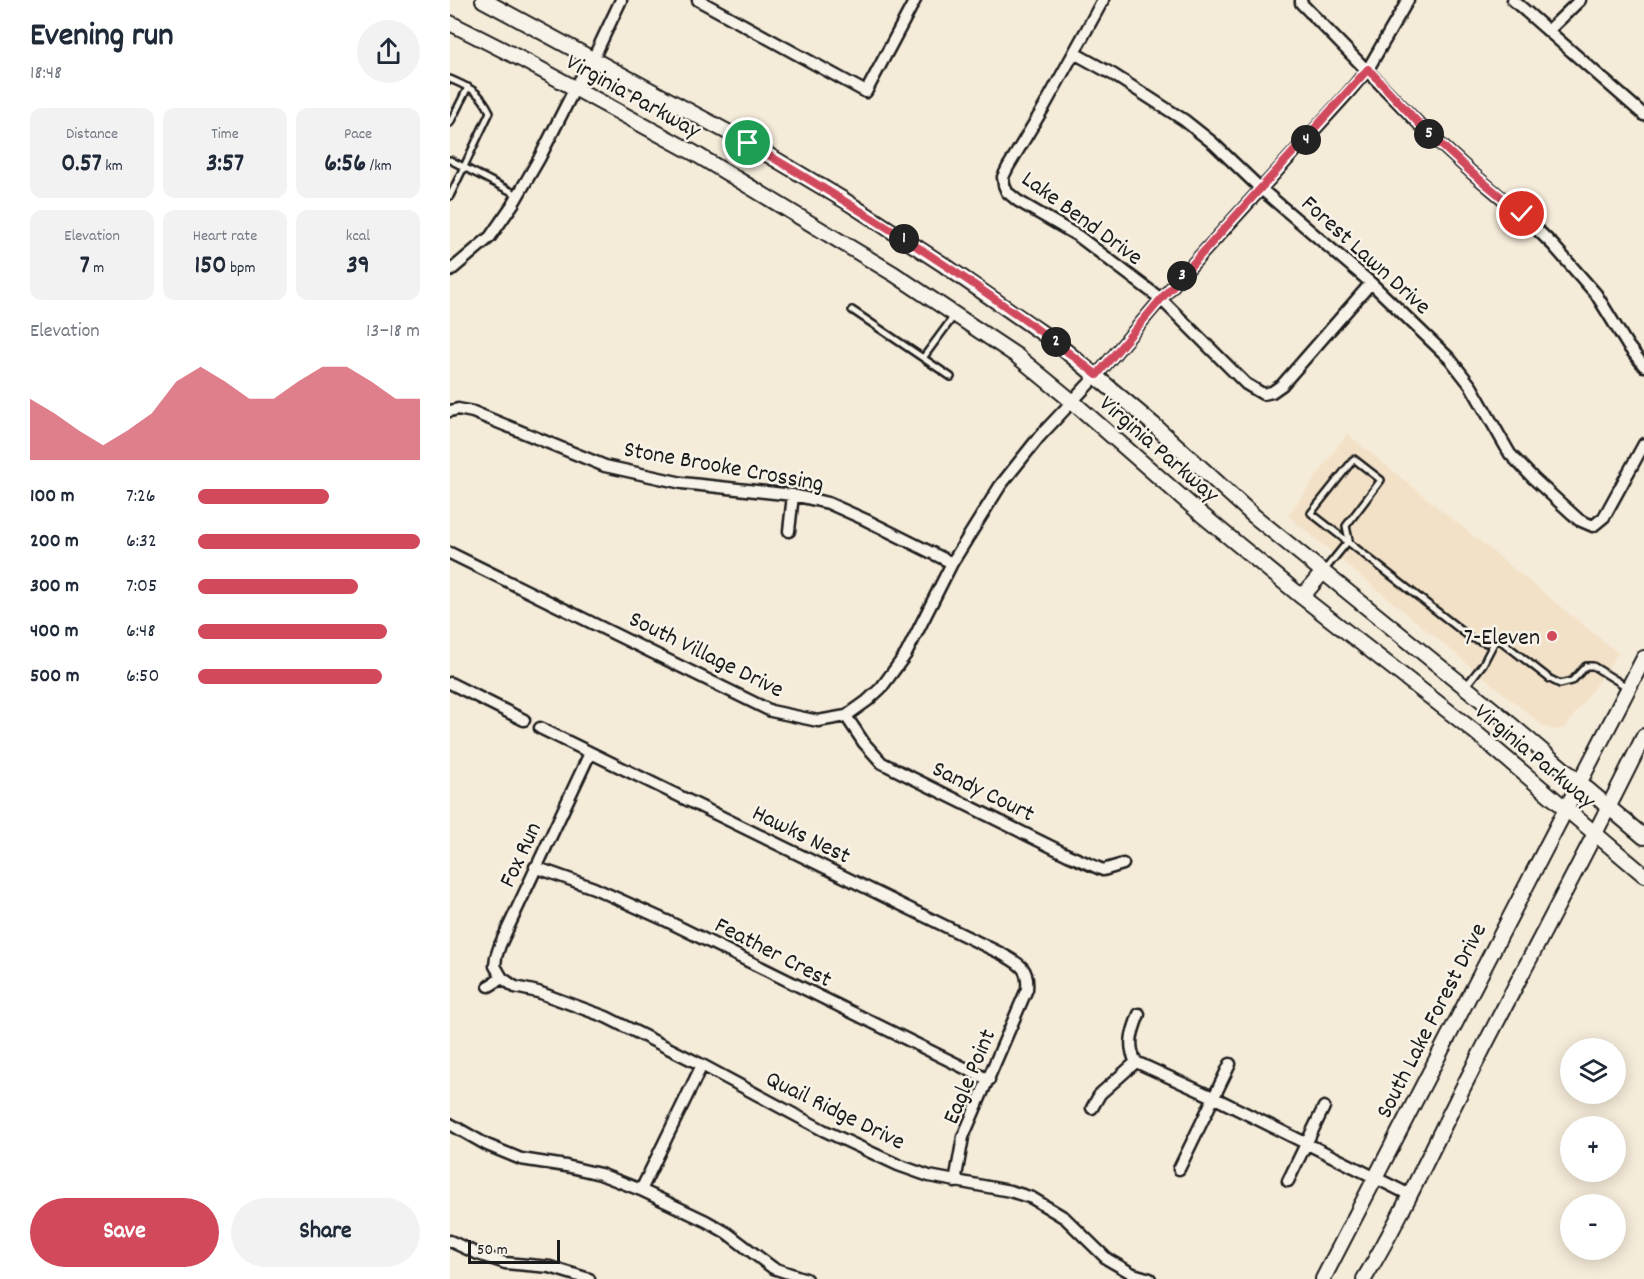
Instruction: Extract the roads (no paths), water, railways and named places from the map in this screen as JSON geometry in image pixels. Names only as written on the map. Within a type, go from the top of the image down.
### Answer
[{"type":"main road","name":"Virginia Parkway","points":[[483,0],[748,143],[844,200],[944,265],[1055,342],[1097,375],[1254,516],[1465,687],[1644,837]]},
{"type":"main road","name":"Virginia Parkway","points":[[450,23],[694,153],[894,274],[1017,356],[1176,493],[1302,597],[1475,732],[1644,875]]},
{"type":"main road","points":[[1302,597],[1323,572]]},
{"type":"main road","name":"South Lake Forest Drive","points":[[1323,1279],[1644,658]]},
{"type":"main road","points":[[1365,1279],[1644,736]]},
{"type":"street","points":[[450,271],[490,237],[518,195],[575,88],[594,59],[621,0]]},
{"type":"street","points":[[698,0],[866,92],[915,0]]},
{"type":"street","points":[[1074,53],[1103,0]]},
{"type":"street","points":[[1301,0],[1301,3],[1368,69],[1425,130],[1522,214],[1553,245],[1596,294],[1628,346],[1644,366]]},
{"type":"street","name":"South Village Drive","points":[[450,553],[771,711],[818,721],[846,716],[881,688],[906,654],[952,563],[1000,486],[1039,437],[1073,402],[1161,299],[1368,69],[1408,0]]},
{"type":"street","points":[[1513,0],[1644,115]]},
{"type":"street","points":[[1549,30],[1580,0]]},
{"type":"street","name":"Lake Bend Drive","points":[[1074,53],[1003,177],[1007,192],[1018,201],[1078,236],[1161,299],[1246,384],[1263,394],[1272,392],[1282,385],[1371,284]]},
{"type":"street","name":"Forest Lawn Drive","points":[[1074,53],[1114,75],[1184,120],[1213,143],[1260,189],[1371,284],[1450,359],[1471,386],[1510,454],[1579,520],[1593,526],[1604,517],[1644,444]]},
{"type":"street","name":"Stone Brooke Crossing","points":[[450,411],[458,409],[472,412],[605,466],[682,483],[793,495],[828,503],[952,563]]},
{"type":"street","points":[[789,531],[793,495]]},
{"type":"street","points":[[450,683],[524,720]]},
{"type":"street","name":"Sandy Court","points":[[846,716],[864,743],[882,763],[1103,870],[1124,864]]},
{"type":"street","name":"Hawks Nest","points":[[540,728],[1010,959],[1024,969],[1028,979],[1027,989]]},
{"type":"street","name":"Fox Run","points":[[500,976],[495,966],[496,957],[535,867],[590,753]]},
{"type":"street","name":"Feather Crest","points":[[535,867],[594,888],[667,921],[989,1080]]},
{"type":"street","points":[[489,986],[500,976]]},
{"type":"street","name":"Quail Ridge Drive","points":[[500,976],[516,987],[538,992],[606,1017],[823,1130],[898,1165],[929,1176],[1010,1191],[1032,1198],[1065,1218],[1107,1259],[1145,1278]]},
{"type":"street","name":"Eagle Point","points":[[955,1182],[963,1137],[1027,989]]},
{"type":"street","points":[[1138,1014],[1131,1035],[1131,1052],[1136,1062],[1213,1097],[1410,1195]]},
{"type":"street","points":[[1092,1108],[1100,1094],[1136,1062]]},
{"type":"street","points":[[1179,1169],[1230,1064]]},
{"type":"street","points":[[641,1190],[702,1065]]},
{"type":"street","points":[[1288,1181],[1324,1107]]},
{"type":"street","points":[[450,1124],[487,1145],[521,1159],[600,1174],[641,1190],[727,1233],[773,1268],[806,1279]]},
{"type":"street","points":[[450,1241],[478,1254],[506,1263],[550,1267],[589,1279]]},
{"type":"lane","points":[[450,78],[468,87],[483,99],[490,112],[450,196]]},
{"type":"lane","points":[[450,123],[468,87]]},
{"type":"lane","points":[[450,160],[518,195]]},
{"type":"lane","points":[[852,310],[951,377]]},
{"type":"lane","points":[[923,358],[954,316]]},
{"type":"lane","points":[[1349,540],[1346,526],[1381,480],[1354,459],[1311,513],[1331,530],[1349,540],[1471,638],[1486,643],[1501,641],[1550,679],[1560,684],[1572,681],[1586,666],[1593,666],[1629,688]]},
{"type":"lane","points":[[1323,572],[1349,540]]},
{"type":"lane","points":[[1465,687],[1483,664],[1495,640]]},
{"type":"place","name":"7-Eleven","points":[[1552,636]]}]
